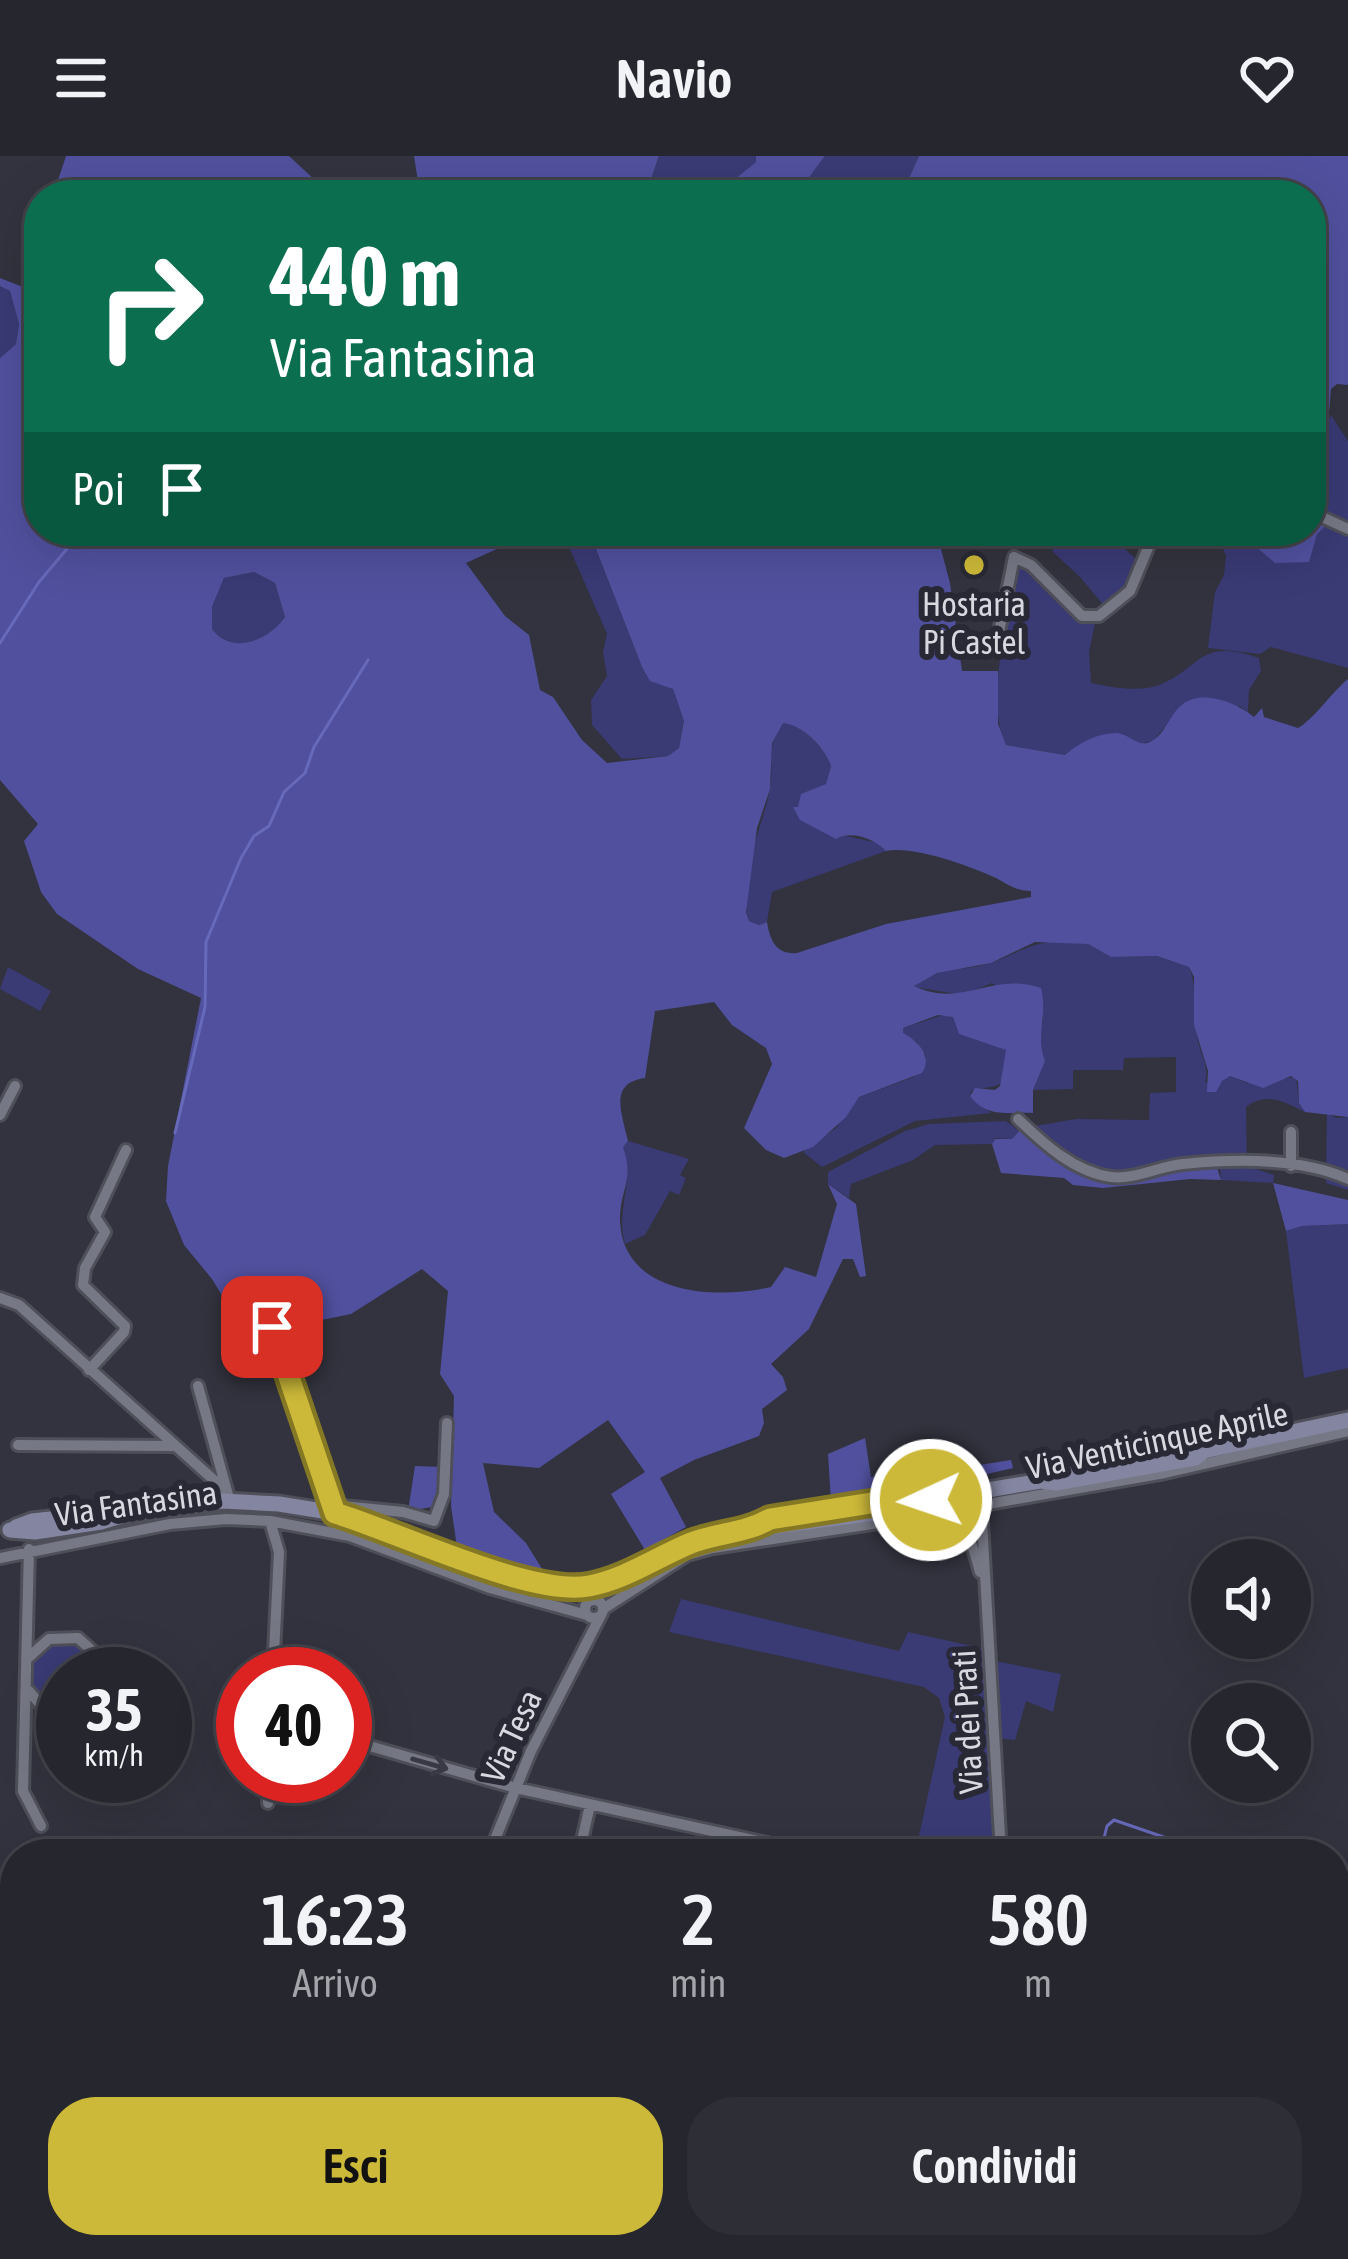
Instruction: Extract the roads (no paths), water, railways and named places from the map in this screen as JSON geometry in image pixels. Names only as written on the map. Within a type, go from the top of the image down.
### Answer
[{"type":"street","points":[[996,647],[1014,557],[1031,566],[1082,616],[1100,616],[1130,591],[1150,546]]},
{"type":"street","points":[[0,1115],[15,1086]]},
{"type":"street","points":[[1018,1118],[1043,1143],[1082,1168],[1114,1178],[1183,1164],[1326,1169],[1348,1179]]},
{"type":"street","points":[[1291,1132],[1291,1166]]},
{"type":"street","points":[[89,1370],[124,1332],[124,1326],[83,1285],[82,1276],[105,1232],[95,1217],[126,1150]]},
{"type":"street","points":[[0,1298],[19,1305],[216,1482],[227,1501]]},
{"type":"street","points":[[258,1324],[272,1327],[333,1509],[403,1512],[434,1521],[444,1494],[447,1423]]},
{"type":"street","points":[[198,1386],[227,1501]]},
{"type":"street","name":"Via Venticinque Aprile","points":[[333,1509],[521,1580],[567,1589],[608,1582],[698,1540],[756,1527],[771,1529],[891,1511],[900,1505],[973,1507],[1041,1481],[1056,1484],[1195,1458],[1204,1451],[1348,1420]]},
{"type":"street","name":"Via Venticinque Aprile","points":[[594,1610],[687,1556],[712,1548],[923,1517],[1165,1473],[1348,1431]]},
{"type":"street","points":[[17,1444],[175,1446]]},
{"type":"street","name":"Via Fantasina","points":[[5,1530],[101,1511],[131,1513],[227,1501],[333,1509]]},
{"type":"street","points":[[965,1526],[974,1528],[973,1507]]},
{"type":"street","name":"Via dei Prati","points":[[973,1507],[984,1587],[1000,1839]]},
{"type":"street","name":"Via Venticinque Aprile","points":[[923,1517],[965,1526]]},
{"type":"street","points":[[270,1521],[279,1552],[274,1647]]},
{"type":"street","name":"Via Fantasina","points":[[0,1558],[170,1524],[270,1521],[350,1537],[490,1588],[556,1606],[594,1610]]},
{"type":"street","points":[[279,1552],[292,1524]]},
{"type":"street","name":"Via dei Prati","points":[[965,1526],[984,1587]]},
{"type":"street","points":[[29,1550],[23,1791],[41,1826]]},
{"type":"street","name":"Via Tesa","points":[[494,1839],[586,1642],[594,1610]]},
{"type":"street","points":[[41,1647],[50,1639],[78,1638],[88,1647]]},
{"type":"street","points":[[28,1658],[36,1651]]},
{"type":"street","points":[[27,1688],[36,1699]]},
{"type":"street","points":[[372,1747],[515,1788],[748,1839]]},
{"type":"street","points":[[582,1839],[590,1805]]},
{"type":"waterway","points":[[0,643],[39,582],[69,546]]},
{"type":"waterway","points":[[175,1133],[205,1007],[206,942],[241,858],[254,836],[269,826],[284,792],[305,773],[314,747],[368,660]]},
{"type":"waterway","points":[[1104,1839],[1114,1820],[1169,1839]]},
{"type":"place","name":"Hostaria Pi Castel","points":[[974,565]]}]
